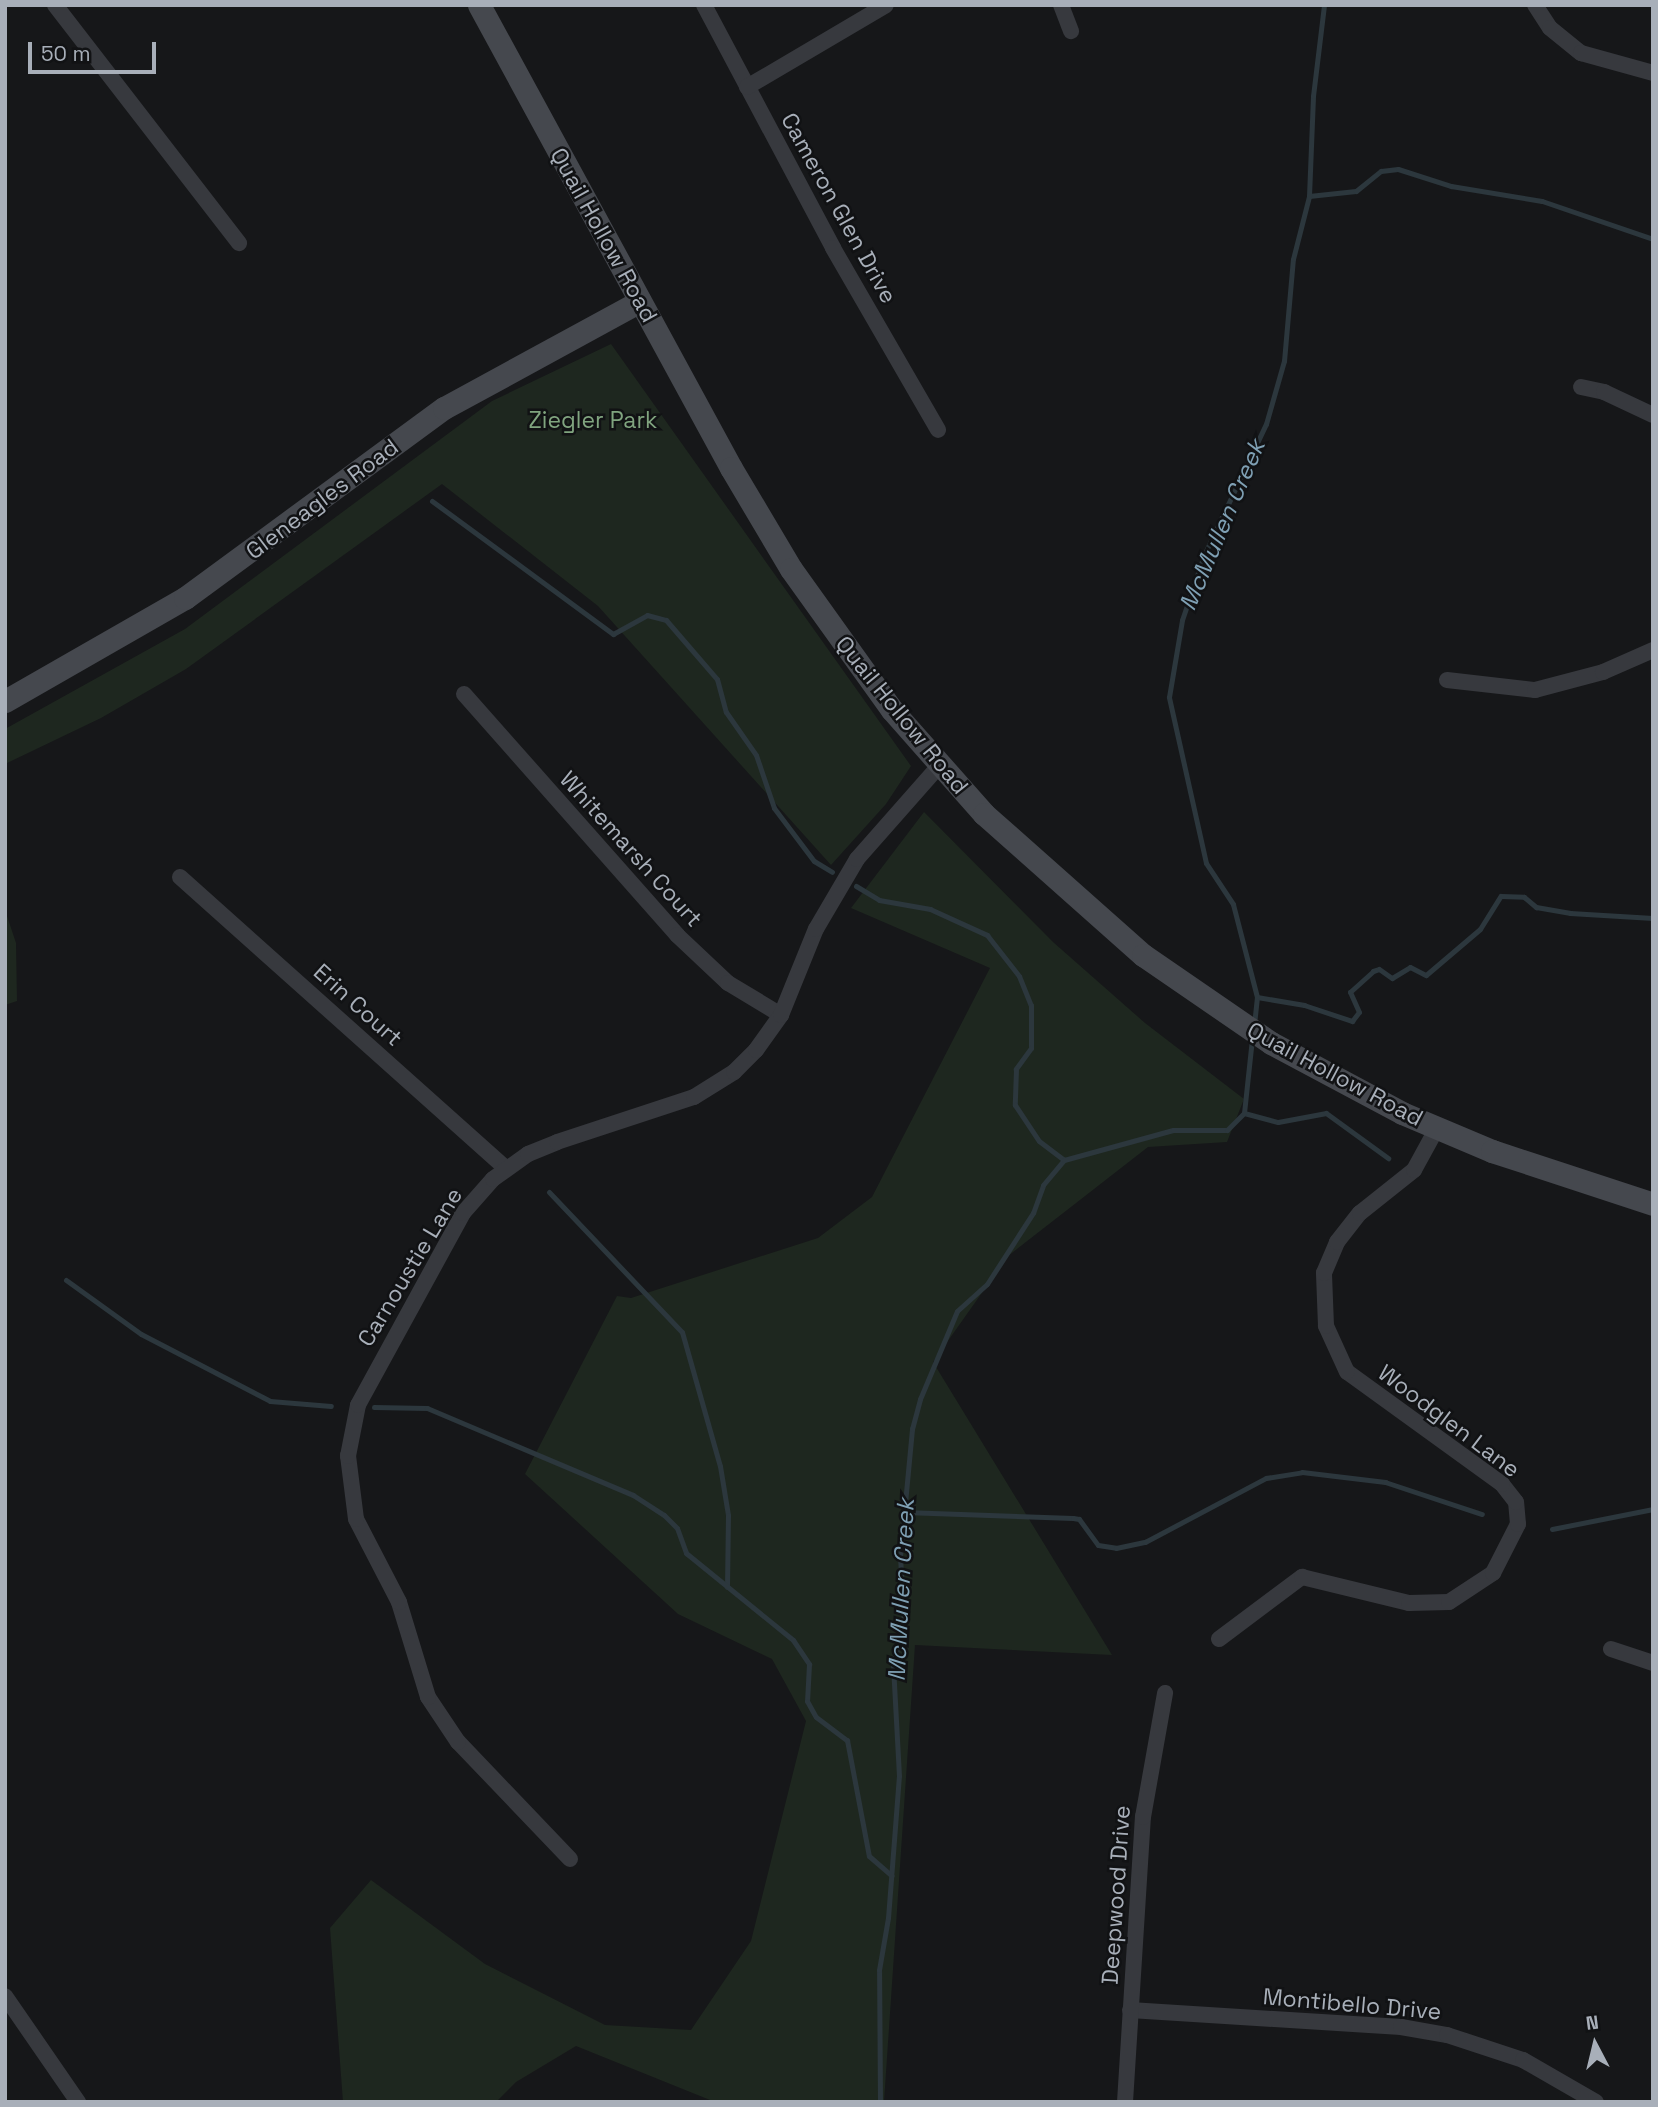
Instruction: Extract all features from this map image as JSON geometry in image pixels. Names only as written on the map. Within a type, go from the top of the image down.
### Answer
[{"type":"main road","name":"Quail Hollow Road","points":[[479,5],[791,569],[938,766],[1077,899],[1206,1001],[1324,1070],[1437,1128],[1492,1152],[1653,1204]]},
{"type":"main road","name":"Gleneagles Road","points":[[5,701],[185,598],[444,408],[640,300]]},
{"type":"street","points":[[55,5],[239,243]]},
{"type":"street","name":"Cameron Glen Drive","points":[[704,5],[938,430]]},
{"type":"street","points":[[747,87],[886,5]]},
{"type":"street","points":[[1061,5],[1071,31]]},
{"type":"street","points":[[1535,5],[1550,28],[1581,54],[1653,74]]},
{"type":"street","points":[[1581,387],[1604,392],[1653,415]]},
{"type":"street","points":[[1447,680],[1535,690],[1603,672],[1653,650]]},
{"type":"street","name":"Whitemarsh Court","points":[[464,694],[685,943],[728,983],[781,1015]]},
{"type":"street","name":"Carnoustie Lane","points":[[570,1859],[438,1716],[420,1678],[399,1602],[356,1519],[349,1488],[350,1434],[366,1387],[463,1213],[506,1168],[557,1142],[657,1110],[718,1084],[756,1050],[781,1015],[838,890],[889,818],[938,766]]},
{"type":"street","name":"Erin Court","points":[[180,877],[506,1168]]},
{"type":"street","name":"Woodglen Lane","points":[[1219,1639],[1301,1577],[1409,1603],[1449,1602],[1493,1573],[1518,1524],[1516,1502],[1502,1484],[1347,1372],[1326,1326],[1324,1273],[1337,1242],[1360,1213],[1413,1170],[1437,1128]]},
{"type":"street","points":[[1611,1649],[1653,1664]]},
{"type":"street","name":"Deepwood Drive","points":[[1125,2102],[1143,1817],[1165,1693]]},
{"type":"street","points":[[5,1996],[78,2102]]},
{"type":"street","name":"Montibello Drive","points":[[1130,2010],[1401,2027],[1447,2035],[1522,2060],[1596,2102]]},
{"type":"green space","name":"Ziegler Park","points":[[611,344],[911,766],[886,804],[831,865],[598,606],[442,484],[186,669],[101,718],[5,764],[5,729],[185,629],[492,401]]},
{"type":"green space","points":[[924,812],[1053,942],[1145,1023],[1244,1099],[1227,1142],[1148,1147],[1008,1256],[933,1362],[1112,1655],[915,1645],[884,2102],[715,2102],[576,2046],[516,2082],[496,2102],[343,2102],[330,1928],[371,1880],[485,1964],[605,2025],[691,2030],[751,1941],[806,1721],[772,1659],[678,1614],[525,1474],[617,1296],[631,1298],[818,1238],[872,1197],[990,968],[851,908]]},
{"type":"green space","points":[[5,910],[16,943],[17,1001],[5,1005]]},
{"type":"waterway","name":"McMullen Creek","points":[[1254,1025],[1257,997],[1233,904],[1206,863],[1169,697],[1182,620],[1204,555],[1266,424],[1284,361],[1293,259],[1309,196],[1313,96],[1324,5]]},
{"type":"waterway","points":[[1309,196],[1356,191],[1381,171],[1398,169],[1451,186],[1542,201],[1653,239]]},
{"type":"waterway","points":[[432,501],[613,634],[647,615],[666,620],[717,679],[726,712],[756,755],[774,808],[814,861],[832,872]]},
{"type":"waterway","points":[[856,886],[879,900],[930,909],[987,935],[1019,976],[1031,1005],[1031,1048],[1016,1069],[1015,1105],[1039,1141],[1064,1160]]},
{"type":"waterway","points":[[1257,997],[1304,1005],[1352,1021],[1359,1012],[1350,992],[1373,971],[1379,969],[1392,978],[1410,967],[1426,975],[1480,929],[1501,896],[1524,897],[1536,907],[1570,913],[1653,918]]},
{"type":"waterway","name":"McMullen Creek","points":[[880,2102],[879,1970],[888,1918],[899,1776],[893,1664],[904,1622],[900,1556],[912,1429],[920,1399],[957,1311],[987,1284],[1033,1213],[1043,1185],[1064,1160],[1173,1130],[1227,1130],[1244,1113],[1252,1038]]},
{"type":"waterway","points":[[1244,1113],[1278,1122],[1326,1113],[1388,1158]]},
{"type":"waterway","points":[[549,1192],[682,1332],[720,1466],[728,1515],[727,1587]]},
{"type":"waterway","points":[[66,1280],[141,1334],[270,1401],[331,1406]]},
{"type":"waterway","points":[[374,1407],[427,1408],[633,1495],[664,1515],[677,1528],[686,1553],[793,1640],[809,1664],[807,1701],[816,1717],[847,1740],[869,1856],[892,1876]]},
{"type":"waterway","points":[[904,1512],[1079,1519],[1098,1545],[1116,1548],[1145,1542],[1266,1478],[1302,1472],[1385,1482],[1482,1514]]},
{"type":"waterway","points":[[1552,1529],[1653,1509]]}]
